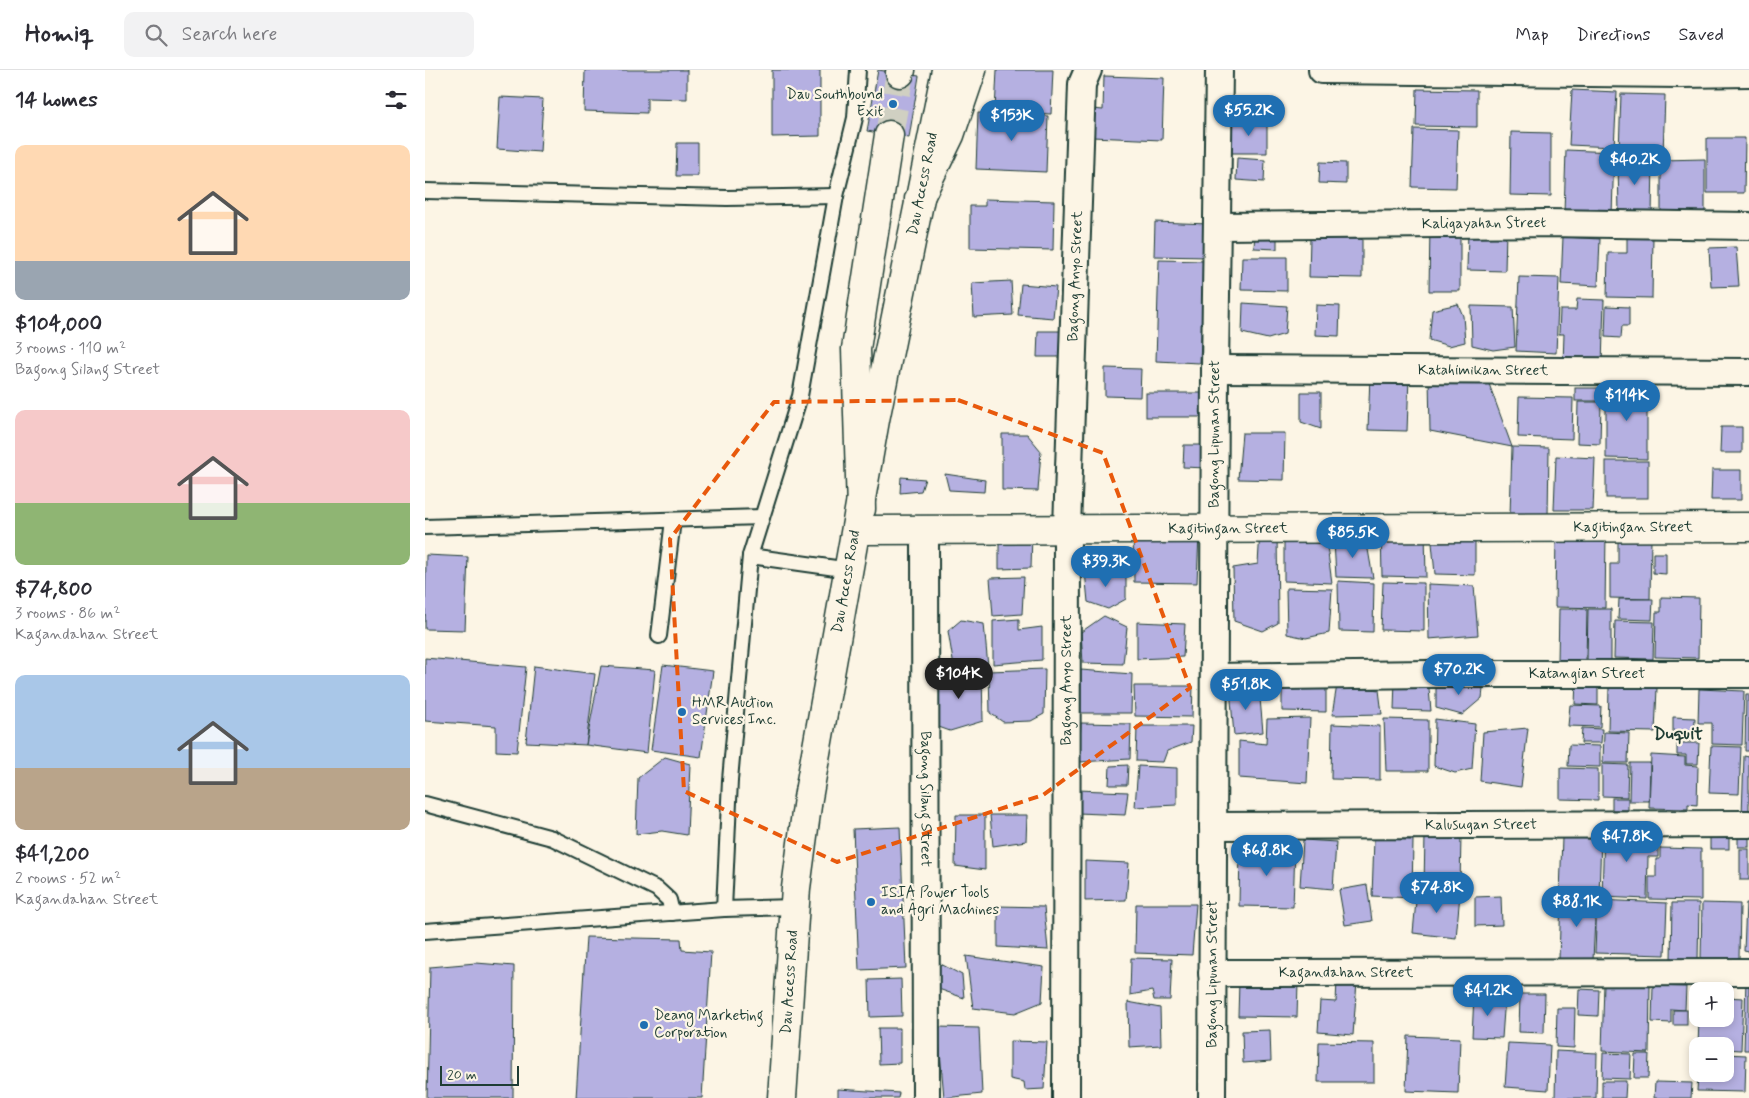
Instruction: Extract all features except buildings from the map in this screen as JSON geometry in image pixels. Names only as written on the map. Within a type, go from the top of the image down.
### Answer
[{"type":"main road","name":"Dau Access Road","points":[[782,1098],[795,907],[808,798],[859,520],[875,420],[946,70]]},
{"type":"main road","points":[[919,199],[950,135],[971,70]]},
{"type":"main road","points":[[859,520],[856,348],[889,135]]},
{"type":"main road","name":"Kagitingan Street","points":[[859,520],[925,530],[1215,527],[1749,527]]},
{"type":"street","name":"Bagong Lipunan Street","points":[[1212,1098],[1215,369],[1219,226],[1219,70]]},
{"type":"street","points":[[1322,70],[1749,73]]},
{"type":"street","name":"Bagong Anyo Street","points":[[1066,1098],[1067,528],[1085,77]]},
{"type":"street","name":"Kaligayahan Street","points":[[1219,226],[1545,223],[1749,226]]},
{"type":"street","name":"Katahimikan Street","points":[[1215,369],[1749,372]]},
{"type":"street","name":"Bagong Silang Street","points":[[925,530],[926,1098]]},
{"type":"street","name":"Katangian Street","points":[[1215,678],[1427,674],[1749,674]]},
{"type":"street","name":"Kalusugan Street","points":[[1213,826],[1749,824]]},
{"type":"street","name":"Kagandahan Street","points":[[1212,973],[1749,972]]},
{"type":"lane","points":[[724,909],[730,780],[750,556],[800,396],[837,196],[855,118],[858,70]]},
{"type":"lane","points":[[425,191],[727,198],[837,196]]},
{"type":"lane","points":[[425,527],[762,517]]},
{"type":"lane","points":[[659,636],[673,520]]},
{"type":"lane","points":[[750,556],[849,570]]},
{"type":"lane","points":[[425,804],[552,838],[657,889],[669,900],[673,913]]},
{"type":"lane","points":[[425,931],[724,909],[795,907]]},
{"type":"highlighted area","points":[[958,400],[1103,453],[1190,688],[1043,795],[837,862],[684,791],[670,539],[774,402]]},
{"type":"tunnel","points":[[889,135],[900,73]]},
{"type":"place","name":"Dau Southbound Exit","points":[[893,104]]},
{"type":"place","name":"HMR Auction Services Inc.","points":[[682,712]]},
{"type":"place","name":"ISIA Power Tools and Agri Machines","points":[[871,902]]},
{"type":"place","name":"Deang Marketing Corporation","points":[[644,1025]]},
{"type":"district","name":"Duquit","points":[[1678,734]]}]
